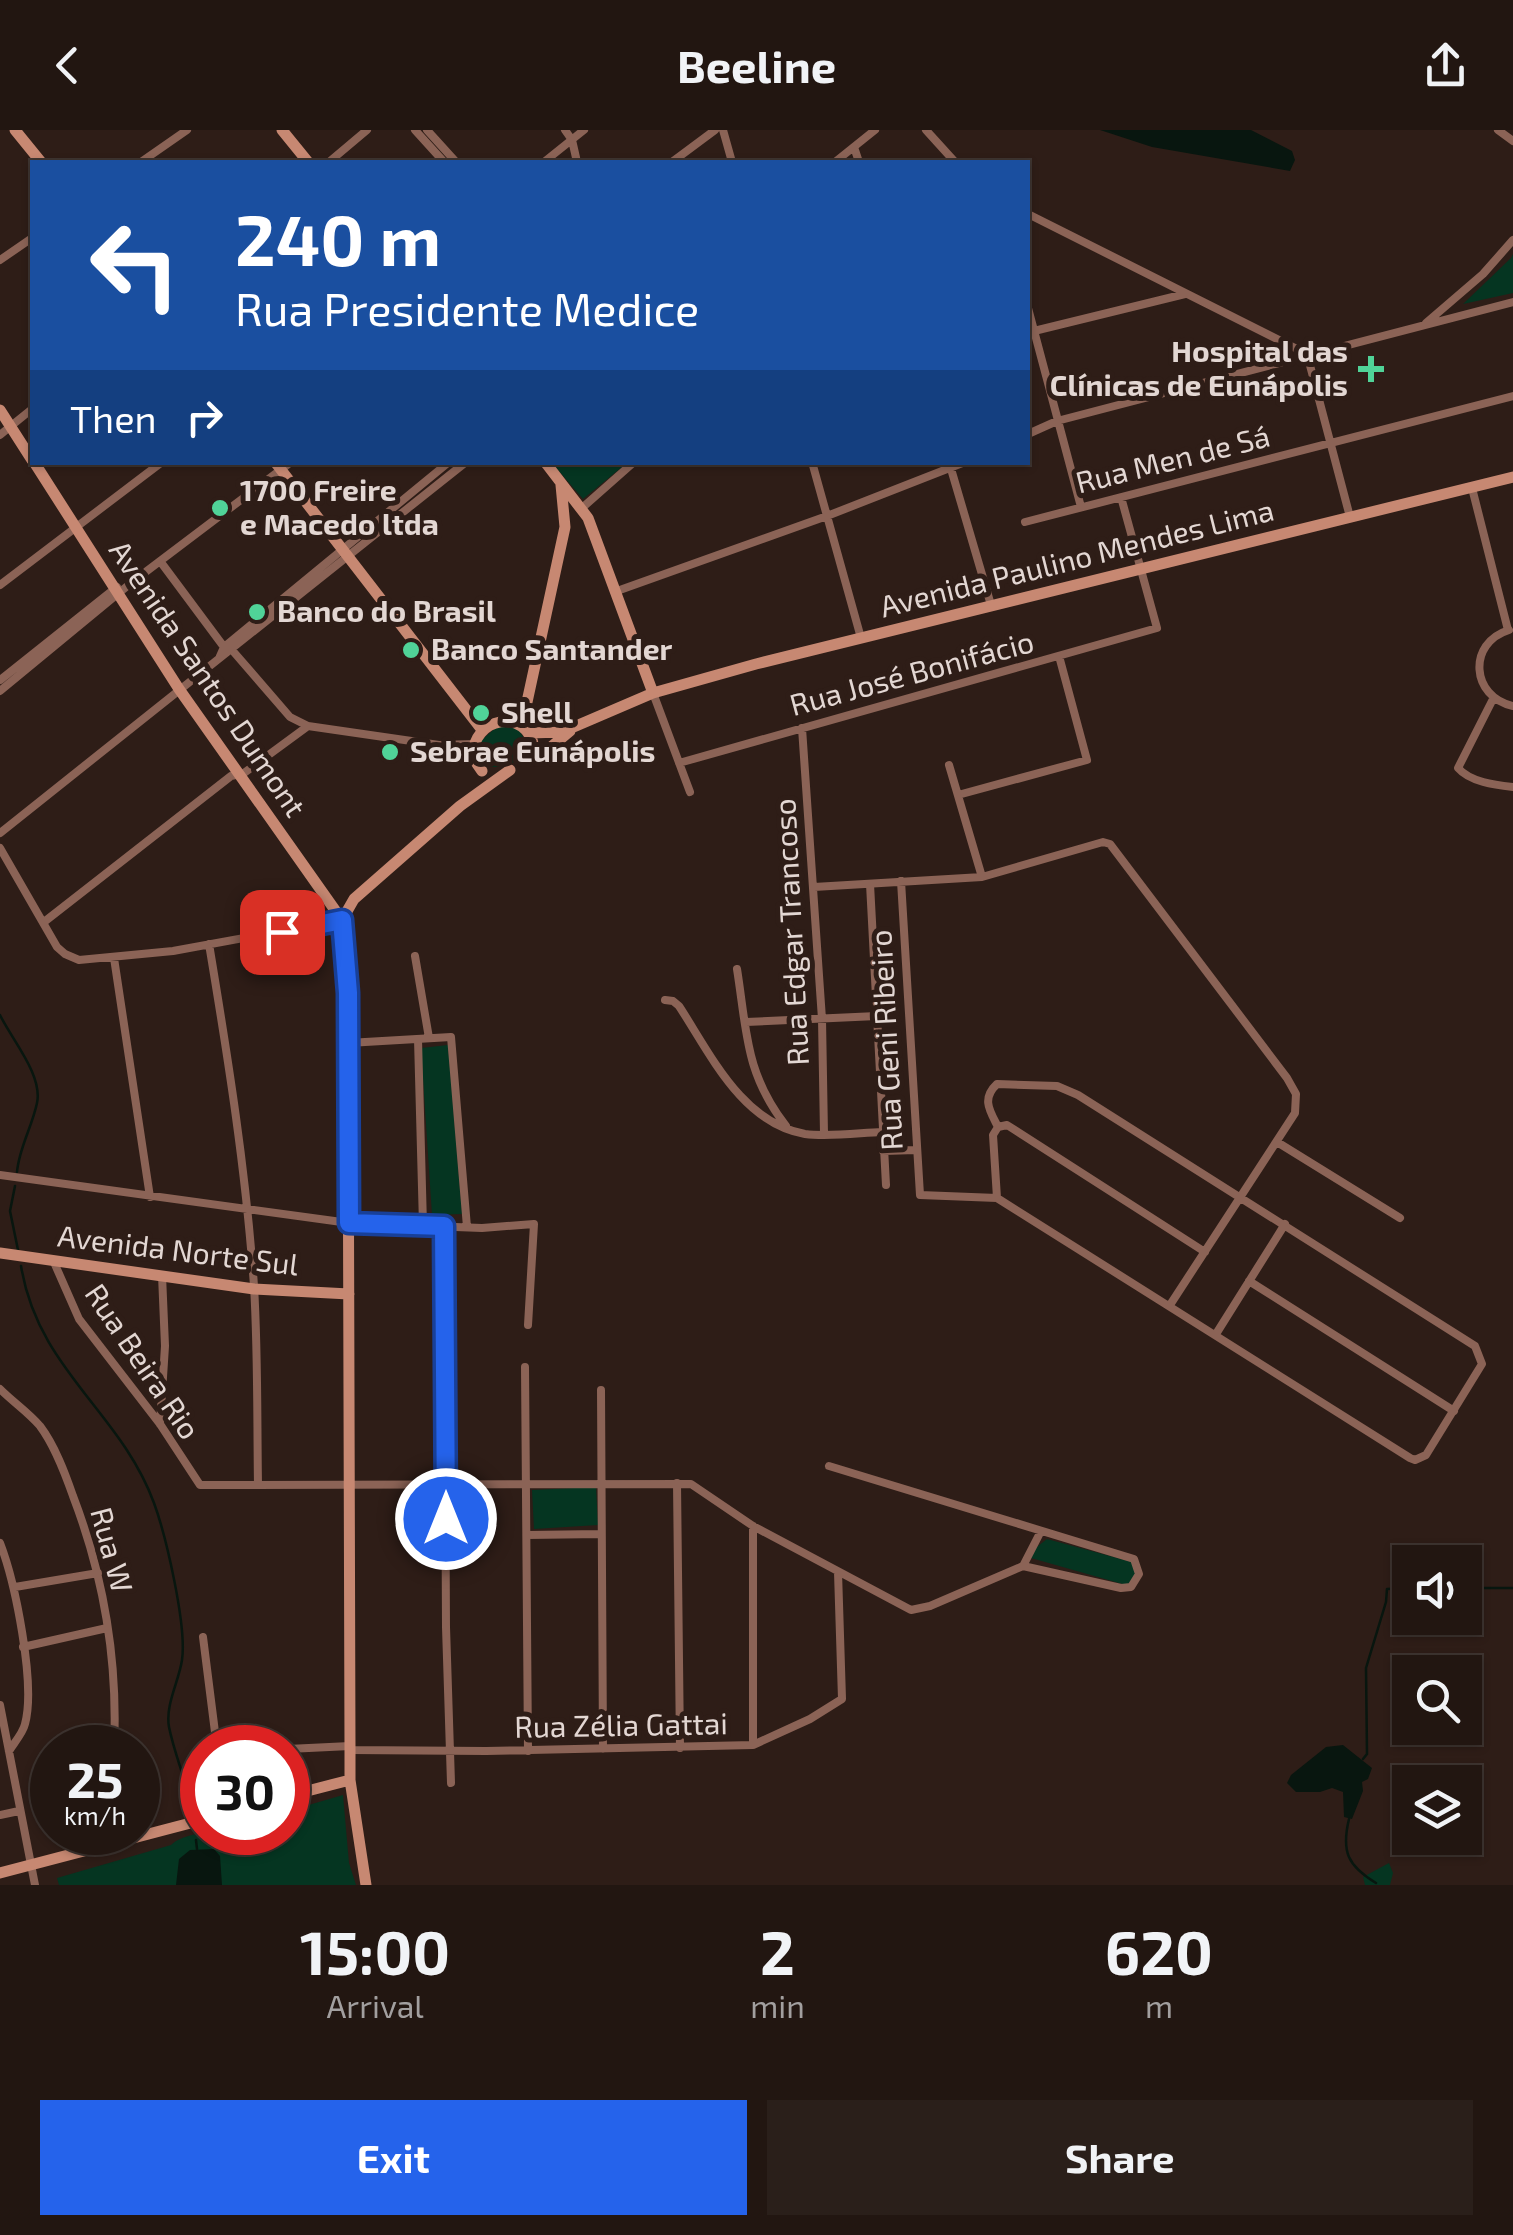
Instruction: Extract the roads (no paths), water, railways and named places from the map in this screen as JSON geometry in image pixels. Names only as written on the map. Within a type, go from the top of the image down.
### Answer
[{"type":"main road","points":[[15,130],[39,160]]},
{"type":"main road","points":[[282,130],[306,160]]},
{"type":"main road","name":"Avenida Santos Dumont","points":[[0,410],[5,431],[30,458]]},
{"type":"main road","name":"Avenida Santos Dumont","points":[[36,465],[179,689],[342,920]]},
{"type":"main road","points":[[282,465],[482,730]]},
{"type":"main road","points":[[547,465],[582,508],[617,591],[653,694]]},
{"type":"main road","name":"Avenida Paulino Mendes Lima","points":[[573,728],[653,694],[861,638],[1513,478]]},
{"type":"main road","points":[[526,760],[534,748],[525,729],[564,527],[560,482]]},
{"type":"main road","points":[[564,527],[582,508]]},
{"type":"main road","points":[[482,771],[473,758],[474,744],[482,730],[502,722],[552,734],[573,728]]},
{"type":"main road","points":[[366,1885],[350,1780],[348,1044],[342,920],[354,899],[460,806],[510,770],[552,748],[573,728]]},
{"type":"main road","points":[[482,771],[510,770]]},
{"type":"main road","points":[[460,806],[482,771]]},
{"type":"main road","name":"Avenida Norte Sul","points":[[0,1253],[254,1289],[349,1294]]},
{"type":"main road","points":[[310,1790],[350,1780]]},
{"type":"main road","points":[[0,1873],[58,1855]]},
{"type":"street","points":[[144,160],[187,130]]},
{"type":"street","points":[[331,160],[367,130]]},
{"type":"street","points":[[415,130],[442,160]]},
{"type":"street","points":[[427,130],[454,160]]},
{"type":"street","points":[[565,130],[577,160]]},
{"type":"street","points":[[547,160],[584,130]]},
{"type":"street","points":[[675,160],[719,130],[731,160]]},
{"type":"street","points":[[838,160],[876,130]]},
{"type":"street","points":[[926,130],[953,160]]},
{"type":"street","points":[[1498,130],[1513,141]]},
{"type":"street","points":[[854,147],[858,160]]},
{"type":"street","points":[[1030,215],[1308,354],[1350,517]]},
{"type":"street","points":[[0,260],[30,239]]},
{"type":"street","points":[[1424,324],[1483,274],[1513,240]]},
{"type":"street","points":[[1034,331],[1188,294]]},
{"type":"street","points":[[1030,433],[1058,420],[1513,302]]},
{"type":"street","points":[[1030,316],[1081,507]]},
{"type":"street","name":"Rua Men de Sá","points":[[1026,522],[1513,396]]},
{"type":"street","points":[[5,431],[30,410]]},
{"type":"street","points":[[1,582],[158,465]]},
{"type":"street","points":[[0,691],[7,678],[282,465]]},
{"type":"street","points":[[0,832],[226,651],[446,465]]},
{"type":"street","points":[[346,552],[462,465]]},
{"type":"street","points":[[582,508],[631,465]]},
{"type":"street","points":[[813,465],[861,638]]},
{"type":"street","points":[[617,591],[827,516],[950,466],[990,605]]},
{"type":"street","points":[[1472,488],[1511,630],[1494,636],[1480,656],[1480,679],[1493,698],[1513,706]]},
{"type":"street","points":[[1121,497],[1141,570]]},
{"type":"street","points":[[160,561],[226,651],[290,716],[308,726],[438,745],[474,744]]},
{"type":"street","name":"Rua José Bonifácio","points":[[679,764],[1157,628],[1141,570]]},
{"type":"street","points":[[958,795],[1087,760],[1060,656]]},
{"type":"street","points":[[653,694],[690,792]]},
{"type":"street","points":[[1493,698],[1458,768],[1463,774],[1512,788]]},
{"type":"street","points":[[44,922],[237,774],[308,726]]},
{"type":"street","name":"Rua Edgar Trancoso","points":[[802,728],[822,1019],[824,1134]]},
{"type":"street","points":[[948,765],[982,877]]},
{"type":"street","points":[[814,887],[982,877],[1103,842],[1110,844],[1293,1086],[1297,1104],[1277,1142],[1170,1305]]},
{"type":"street","points":[[0,848],[58,947],[71,958],[114,958],[342,920]]},
{"type":"street","name":"Rua Geni Ribeiro","points":[[901,881],[920,1196],[997,1198]]},
{"type":"street","points":[[870,884],[886,1185]]},
{"type":"street","points":[[209,944],[232,1082],[247,1211],[254,1289],[258,1486],[691,1484],[753,1526],[912,1610],[1024,1566],[1121,1588],[1138,1579],[1139,1568],[1134,1559],[829,1466]]},
{"type":"street","points":[[415,956],[430,1038]]},
{"type":"street","points":[[114,958],[150,1197]]},
{"type":"street","points":[[737,969],[754,1074],[786,1126]]},
{"type":"street","points":[[665,1000],[679,1006],[745,1102],[764,1118],[803,1134],[882,1132]]},
{"type":"street","points":[[746,1022],[878,1016]]},
{"type":"street","points":[[348,1044],[450,1037],[467,1227]]},
{"type":"street","points":[[418,1039],[423,1225]]},
{"type":"street","points":[[998,1127],[987,1105],[989,1092],[997,1084],[1057,1086],[1078,1095],[1475,1346],[1482,1364],[1426,1454],[1415,1460],[997,1198],[993,1134],[998,1127],[1007,1125],[1205,1252]]},
{"type":"street","points":[[1277,1142],[1400,1218]]},
{"type":"street","points":[[883,1151],[916,1150]]},
{"type":"street","points":[[0,1175],[349,1223],[467,1227],[534,1224],[528,1325]]},
{"type":"street","points":[[1216,1334],[1285,1224]]},
{"type":"street","points":[[444,1226],[450,1783]]},
{"type":"street","name":"Rua Beira Rio","points":[[53,1260],[84,1325],[160,1424],[200,1485],[258,1486]]},
{"type":"street","points":[[160,1424],[165,1346],[162,1275]]},
{"type":"street","points":[[1249,1281],[1454,1411]]},
{"type":"street","points":[[525,1367],[528,1751]]},
{"type":"street","name":"Rua W","points":[[0,1389],[41,1428],[84,1526],[98,1573],[114,1664],[114,1725]]},
{"type":"street","points":[[601,1390],[603,1749]]},
{"type":"street","points":[[677,1483],[680,1748]]},
{"type":"street","points":[[753,1526],[753,1745]]},
{"type":"street","points":[[1024,1566],[1042,1531]]},
{"type":"street","points":[[527,1535],[601,1534]]},
{"type":"street","points":[[0,1543],[16,1587],[28,1700],[25,1726],[9,1751]]},
{"type":"street","name":"Rua Zélia Gattai","points":[[310,1749],[528,1751],[753,1745],[810,1719],[842,1698],[838,1572]]},
{"type":"street","points":[[16,1587],[98,1573]]},
{"type":"street","points":[[23,1646],[107,1628]]},
{"type":"street","points":[[203,1636],[213,1725]]},
{"type":"street","points":[[0,1705],[35,1885]]},
{"type":"street","points":[[0,1815],[19,1811]]},
{"type":"waterway","points":[[0,1015],[31,1069],[38,1092],[17,1172]]},
{"type":"waterway","points":[[15,1186],[10,1211],[18,1250]]},
{"type":"waterway","points":[[21,1266],[30,1302],[44,1334],[121,1442],[139,1471],[159,1518],[174,1581],[183,1645],[169,1710],[169,1727],[180,1766]]},
{"type":"waterway","points":[[1482,1588],[1513,1588]]},
{"type":"waterway","points":[[1363,1759],[1367,1754],[1366,1668],[1387,1589],[1392,1589]]},
{"type":"waterway","points":[[1349,1819],[1349,1857],[1376,1883]]},
{"type":"place","name":"Hospital das Clínicas de Eunápolis","points":[[1371,369]]},
{"type":"place","name":"1700 Freire e Macedo ltda","points":[[220,508]]},
{"type":"place","name":"Banco do Brasil","points":[[257,612]]},
{"type":"place","name":"Banco Santander","points":[[411,650]]},
{"type":"place","name":"Shell","points":[[481,713]]},
{"type":"place","name":"Sebrae Eunápolis","points":[[390,752]]}]
